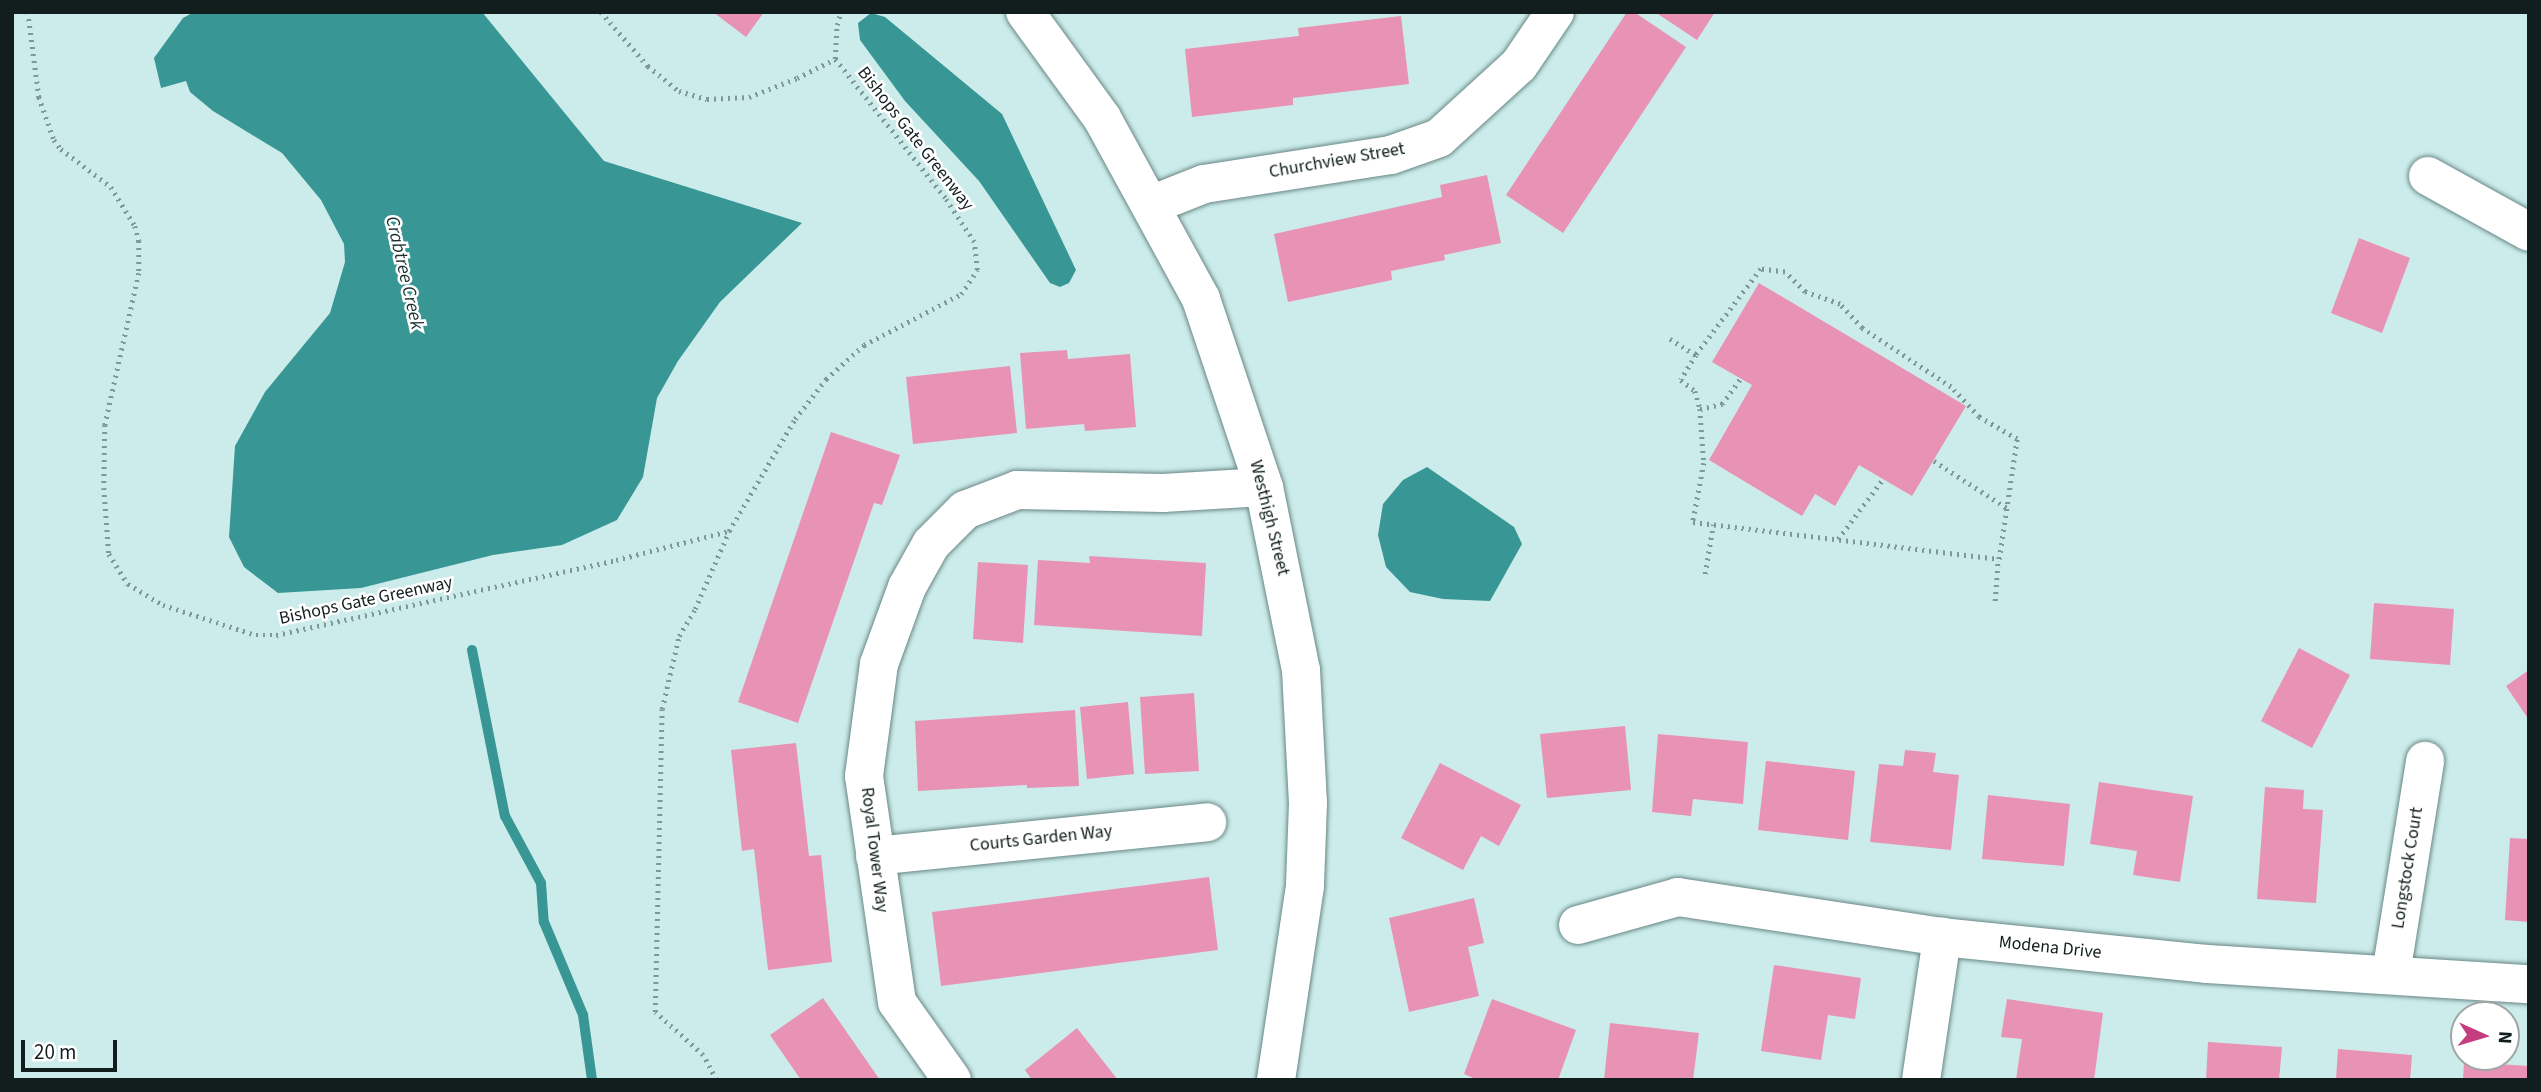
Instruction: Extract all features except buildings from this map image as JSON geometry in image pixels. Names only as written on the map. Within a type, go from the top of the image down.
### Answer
[{"type":"street","name":"Westhigh Street","points":[[1025,12],[1102,118],[1202,299],[1264,486],[1301,670],[1308,803],[1306,886],[1276,1080]]},
{"type":"street","name":"Churchview Street","points":[[1150,205],[1204,184],[1391,155],[1439,138],[1519,65],[1555,12]]},
{"type":"street","points":[[2428,176],[2529,232]]},
{"type":"street","name":"Royal Tower Way","points":[[952,1080],[897,1002],[864,776],[879,664],[907,587],[931,544],[965,510],[1017,490],[1163,494],[1264,486]]},
{"type":"street","name":"Longstock Court","points":[[2391,974],[2425,761]]},
{"type":"street","name":"Courts Garden Way","points":[[875,856],[1207,822]]},
{"type":"street","name":"Modena Drive","points":[[1578,925],[1678,897],[1942,937],[2207,964],[2529,984]]},
{"type":"street","points":[[1922,1080],[1942,937]]},
{"type":"path","name":"Bishops Gate Greenway","points":[[28,12],[37,87],[54,140],[61,149],[111,187],[131,219],[139,241],[139,273],[105,425],[104,488],[109,554],[128,583],[136,590],[181,611],[256,635],[276,635],[617,560],[729,531]]},
{"type":"path","name":"Bishops Gate Greenway","points":[[601,12],[648,66],[679,91],[707,99],[749,97],[797,78],[835,58],[945,198],[974,242],[977,270],[961,294],[864,345],[826,379],[795,419],[729,531],[695,609],[679,636],[668,672],[663,709],[655,1012],[703,1055],[716,1080]]},
{"type":"path","points":[[835,58],[836,24],[841,12]]},
{"type":"path","points":[[1995,601],[1998,558],[2017,439],[1979,417],[1951,387],[1862,328],[1840,304],[1805,292],[1785,272],[1761,269],[1696,355],[1681,380],[1695,391],[1700,409],[1704,463],[1693,522],[1998,558]]},
{"type":"path","points":[[1670,339],[1696,355]]},
{"type":"path","points":[[1700,409],[1722,404],[1741,379]]},
{"type":"path","points":[[1934,461],[2007,508]]},
{"type":"path","points":[[1838,539],[1884,479]]},
{"type":"path","points":[[1705,574],[1713,524]]},
{"type":"water","points":[[194,12],[482,12],[604,161],[802,223],[720,302],[678,361],[657,398],[643,477],[617,520],[562,545],[493,555],[361,588],[278,593],[244,567],[229,537],[235,446],[265,392],[330,313],[345,262],[344,244],[321,200],[282,153],[213,111],[190,92],[186,81],[161,88],[154,58],[183,18]]},
{"type":"water","points":[[871,13],[885,17],[1002,114],[1076,270],[1069,283],[1060,287],[1050,283],[979,181],[905,101],[860,40],[858,23]]},
{"type":"water","points":[[1427,467],[1514,527],[1522,544],[1490,601],[1443,599],[1410,592],[1386,567],[1378,535],[1383,504],[1403,480]]},
{"type":"waterway","name":"Crabtree Creek","points":[[472,650],[505,816],[541,883],[544,922],[583,1015],[592,1080]]}]
